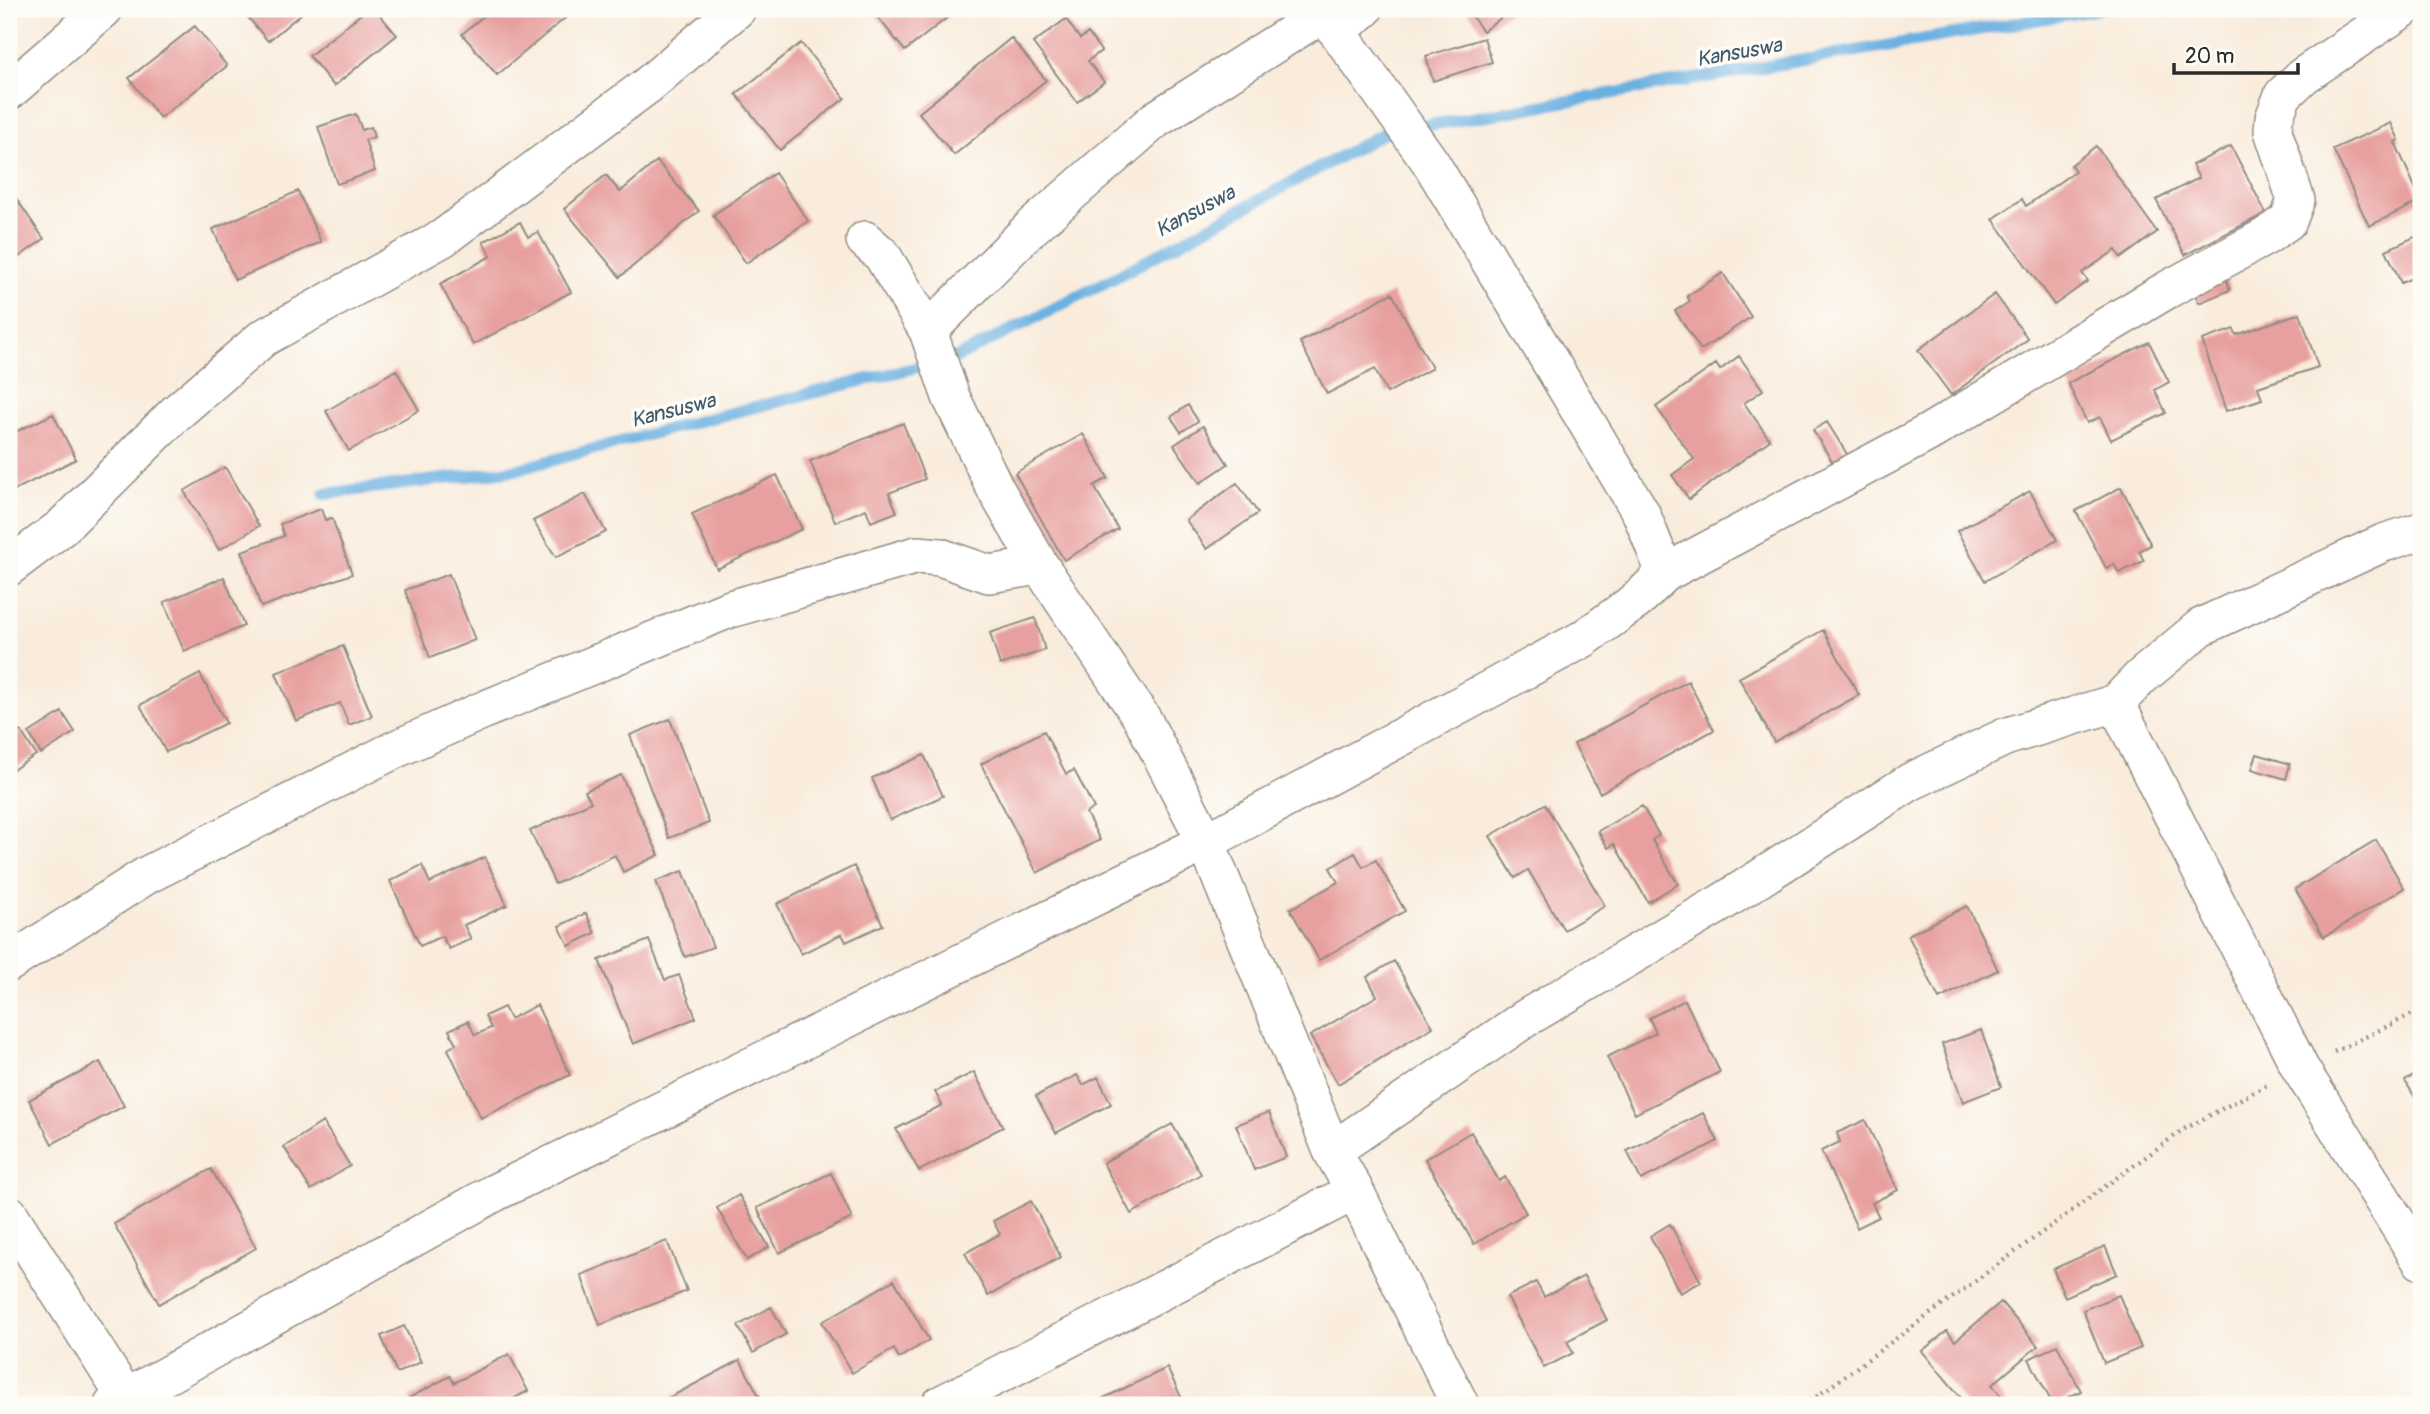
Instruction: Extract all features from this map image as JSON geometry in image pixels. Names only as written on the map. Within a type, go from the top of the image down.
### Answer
[{"type":"street","points":[[9,91],[104,9]]},
{"type":"street","points":[[9,567],[62,527],[176,413],[263,338],[443,238],[648,85],[737,9]]},
{"type":"street","points":[[9,1214],[120,1401],[494,1193],[1206,842],[1583,639],[1636,601],[1665,573],[1928,433],[2165,291],[2264,237],[2288,221],[2296,200],[2273,131],[2274,118],[2283,95],[2303,76],[2403,9]]},
{"type":"street","points":[[932,338],[1030,229],[1155,120],[1335,16],[1392,108],[1432,163],[1641,513],[1665,573]]},
{"type":"street","points":[[865,240],[882,255],[932,338],[951,397],[996,490],[1040,566],[1143,720],[1206,842],[1332,1151],[1355,1191],[1460,1405]]},
{"type":"street","points":[[1332,1151],[1526,1018],[1721,903],[1910,782],[2005,737],[2116,703],[2141,677],[2201,627],[2383,543],[2421,531]]},
{"type":"street","points":[[9,963],[147,875],[396,749],[727,610],[917,555],[940,557],[989,574],[1040,566]]},
{"type":"street","points":[[2116,703],[2300,1068],[2421,1261]]},
{"type":"street","points":[[940,1405],[1355,1191]]},
{"type":"path","points":[[1805,1405],[2184,1129],[2300,1068],[2421,1010]]},
{"type":"building","points":[[241,9],[307,9],[268,41]]},
{"type":"building","points":[[367,9],[375,9],[397,35],[334,86],[309,56]]},
{"type":"building","points":[[492,9],[576,9],[497,75],[462,34]]},
{"type":"building","points":[[871,9],[958,9],[905,51]]},
{"type":"building","points":[[1466,9],[1513,9],[1483,31]]},
{"type":"building","points":[[1066,19],[1080,39],[1088,33],[1101,51],[1088,61],[1104,82],[1077,102],[1033,43]]},
{"type":"building","points":[[195,26],[227,66],[160,118],[129,78]]},
{"type":"building","points":[[1011,38],[1046,80],[954,155],[919,113]]},
{"type":"building","points":[[1484,38],[1492,62],[1433,81],[1426,56]]},
{"type":"building","points":[[801,43],[845,98],[780,150],[736,94]]},
{"type":"building","points":[[356,114],[362,130],[371,127],[374,137],[365,140],[375,171],[337,184],[318,127]]},
{"type":"building","points":[[2391,123],[2399,140],[2395,142],[2421,201],[2369,226],[2333,149]]},
{"type":"building","points":[[2096,146],[2157,232],[2121,258],[2116,250],[2082,273],[2088,281],[2054,305],[1993,219],[2022,199],[2026,206],[2075,171],[2071,165]]},
{"type":"building","points":[[2231,146],[2266,213],[2185,255],[2156,200],[2199,178],[2192,165]]},
{"type":"building","points":[[657,161],[699,211],[620,277],[564,209],[606,175],[620,192]]},
{"type":"building","points":[[775,173],[808,221],[746,263],[713,215]]},
{"type":"building","points":[[9,188],[44,239],[9,264]]},
{"type":"building","points":[[298,191],[321,242],[235,280],[213,229]]},
{"type":"building","points":[[520,222],[528,237],[538,232],[571,292],[473,345],[440,284],[491,256],[483,242]]},
{"type":"building","points":[[2421,234],[2421,274],[2401,283],[2386,250]]},
{"type":"building","points":[[1723,273],[1751,317],[1701,350],[1675,311],[1690,301],[1687,296]]},
{"type":"building","points":[[2224,273],[2230,290],[2199,303],[2192,286]]},
{"type":"building","points":[[1392,293],[1432,368],[1387,393],[1375,369],[1327,394],[1300,342]]},
{"type":"building","points":[[1995,294],[2028,339],[1951,395],[1918,350]]},
{"type":"building","points":[[2300,313],[2318,367],[2258,387],[2262,399],[2226,411],[2202,340],[2234,329],[2236,335]]},
{"type":"building","points":[[2149,342],[2169,382],[2155,390],[2166,413],[2111,440],[2100,417],[2087,423],[2068,383]]},
{"type":"building","points":[[1739,356],[1763,390],[1744,403],[1770,440],[1689,499],[1672,475],[1694,459],[1656,407],[1716,364],[1720,370]]},
{"type":"building","points":[[396,370],[419,410],[349,451],[326,411]]},
{"type":"building","points":[[1188,405],[1198,421],[1181,432],[1171,417]]},
{"type":"building","points":[[53,414],[76,459],[15,490],[9,477],[9,435]]},
{"type":"building","points":[[1827,422],[1850,459],[1836,468],[1813,430]]},
{"type":"building","points":[[903,423],[925,479],[889,493],[897,512],[871,522],[866,509],[835,522],[810,461]]},
{"type":"building","points":[[1203,426],[1228,464],[1200,483],[1174,445]]},
{"type":"building","points":[[1083,434],[1108,478],[1094,486],[1118,529],[1064,560],[1015,473]]},
{"type":"building","points":[[225,467],[259,526],[219,550],[184,491]]},
{"type":"building","points":[[777,475],[802,529],[717,569],[692,514]]},
{"type":"building","points":[[1237,483],[1258,513],[1207,549],[1186,520]]},
{"type":"building","points":[[2121,487],[2151,545],[2139,551],[2144,561],[2119,573],[2114,564],[2106,568],[2076,511]]},
{"type":"building","points":[[2030,491],[2057,540],[1985,581],[1957,531]]},
{"type":"building","points":[[585,494],[606,532],[556,557],[533,521]]},
{"type":"building","points":[[321,509],[325,520],[332,518],[352,574],[261,607],[242,551],[284,536],[280,524]]},
{"type":"building","points":[[449,574],[475,640],[430,658],[405,590]]},
{"type":"building","points":[[224,577],[244,626],[184,651],[164,602]]},
{"type":"building","points":[[1035,618],[1045,650],[1000,665],[990,633]]},
{"type":"building","points":[[1823,630],[1859,695],[1774,742],[1739,678]]},
{"type":"building","points":[[343,646],[372,716],[349,725],[340,703],[296,721],[276,673]]},
{"type":"building","points":[[200,674],[226,723],[166,752],[140,705]]},
{"type":"building","points":[[1688,681],[1714,730],[1600,793],[1574,744]]},
{"type":"building","points":[[62,712],[75,732],[41,754],[29,733]]},
{"type":"building","points":[[670,719],[709,823],[669,838],[630,735]]},
{"type":"building","points":[[21,731],[36,755],[9,772],[9,738]]},
{"type":"building","points":[[1044,731],[1066,774],[1074,770],[1094,808],[1086,813],[1100,840],[1037,873],[981,764]]},
{"type":"building","points":[[2257,754],[2290,764],[2286,779],[2252,769]]},
{"type":"building","points":[[924,755],[943,796],[890,820],[872,778]]},
{"type":"building","points":[[621,775],[659,855],[623,872],[615,855],[555,884],[530,831],[591,802],[585,791]]},
{"type":"building","points":[[1545,804],[1605,906],[1564,930],[1528,870],[1515,878],[1490,836]]},
{"type":"building","points":[[1642,806],[1659,835],[1652,840],[1678,884],[1648,902],[1614,844],[1608,848],[1598,831]]},
{"type":"building","points":[[2376,840],[2404,888],[2324,937],[2295,889]]},
{"type":"building","points":[[1355,853],[1363,867],[1376,860],[1405,911],[1319,960],[1290,909],[1338,882],[1330,868]]},
{"type":"building","points":[[485,857],[507,905],[464,925],[471,939],[449,949],[442,936],[420,946],[390,881],[422,865],[430,883]]},
{"type":"building","points":[[854,866],[883,925],[846,942],[842,934],[801,954],[777,904]]},
{"type":"building","points":[[683,871],[713,947],[685,957],[656,881]]},
{"type":"building","points":[[1967,906],[1998,970],[1939,999],[1908,935]]},
{"type":"building","points":[[586,913],[595,933],[569,946],[559,926]]},
{"type":"building","points":[[649,940],[665,980],[679,975],[696,1018],[633,1044],[599,960]]},
{"type":"building","points":[[1394,961],[1433,1027],[1338,1084],[1310,1036],[1377,996],[1367,977]]},
{"type":"building","points":[[1685,1000],[1720,1072],[1635,1114],[1607,1057],[1656,1033],[1649,1018]]},
{"type":"building","points":[[537,1005],[570,1075],[481,1118],[448,1049],[456,1044],[449,1030],[468,1021],[475,1035],[491,1028],[485,1016],[504,1007],[510,1019]]},
{"type":"building","points":[[1981,1030],[2001,1087],[1963,1102],[1942,1044]]},
{"type":"building","points":[[100,1062],[124,1106],[52,1144],[29,1100]]},
{"type":"building","points":[[2421,1071],[2421,1107],[2405,1081]]},
{"type":"building","points":[[974,1072],[1003,1127],[919,1171],[896,1129],[942,1105],[935,1092]]},
{"type":"building","points":[[1077,1075],[1083,1085],[1098,1077],[1111,1104],[1056,1133],[1036,1096]]},
{"type":"building","points":[[1269,1112],[1286,1157],[1254,1170],[1236,1125]]},
{"type":"building","points":[[1703,1113],[1718,1141],[1641,1180],[1627,1151]]},
{"type":"building","points":[[1865,1120],[1898,1190],[1872,1203],[1879,1217],[1857,1228],[1821,1151],[1840,1142],[1837,1133]]},
{"type":"building","points":[[323,1122],[350,1166],[311,1190],[284,1147]]},
{"type":"building","points":[[1172,1124],[1201,1174],[1131,1214],[1103,1163]]},
{"type":"building","points":[[1471,1132],[1499,1181],[1505,1177],[1526,1213],[1474,1244],[1425,1159]]},
{"type":"building","points":[[211,1169],[256,1248],[159,1304],[114,1224]]},
{"type":"building","points":[[831,1173],[852,1218],[779,1253],[757,1208]]},
{"type":"building","points":[[739,1195],[769,1247],[747,1260],[717,1208]]},
{"type":"building","points":[[1031,1201],[1061,1257],[988,1296],[965,1253],[1000,1234],[993,1221]]},
{"type":"building","points":[[1670,1224],[1701,1282],[1680,1293],[1650,1236]]},
{"type":"building","points":[[667,1241],[687,1291],[600,1325],[581,1275]]},
{"type":"building","points":[[2105,1246],[2117,1274],[2065,1297],[2053,1269]]},
{"type":"building","points":[[1584,1276],[1607,1320],[1567,1341],[1573,1353],[1544,1368],[1507,1297],[1536,1282],[1544,1297]]},
{"type":"building","points":[[894,1280],[929,1340],[899,1358],[894,1349],[852,1373],[822,1322]]},
{"type":"building","points":[[2119,1295],[2141,1348],[2104,1363],[2083,1310]]},
{"type":"building","points":[[2001,1302],[2038,1346],[1992,1385],[2006,1402],[2002,1405],[1967,1405],[1922,1351],[1947,1331],[1955,1341]]},
{"type":"building","points":[[771,1307],[786,1334],[753,1353],[738,1326]]},
{"type":"building","points":[[404,1326],[421,1362],[397,1373],[381,1336]]},
{"type":"building","points":[[2057,1345],[2081,1391],[2053,1405],[2029,1359]]},
{"type":"building","points":[[509,1354],[528,1391],[502,1405],[413,1405],[409,1398],[450,1376],[454,1383]]},
{"type":"building","points":[[740,1360],[764,1405],[665,1405],[663,1401]]},
{"type":"building","points":[[1167,1368],[1185,1405],[1089,1405]]},
{"type":"waterway","name":"Kansuswa","points":[[324,494],[515,470],[958,357],[1110,280],[1384,133],[2098,9]]}]
